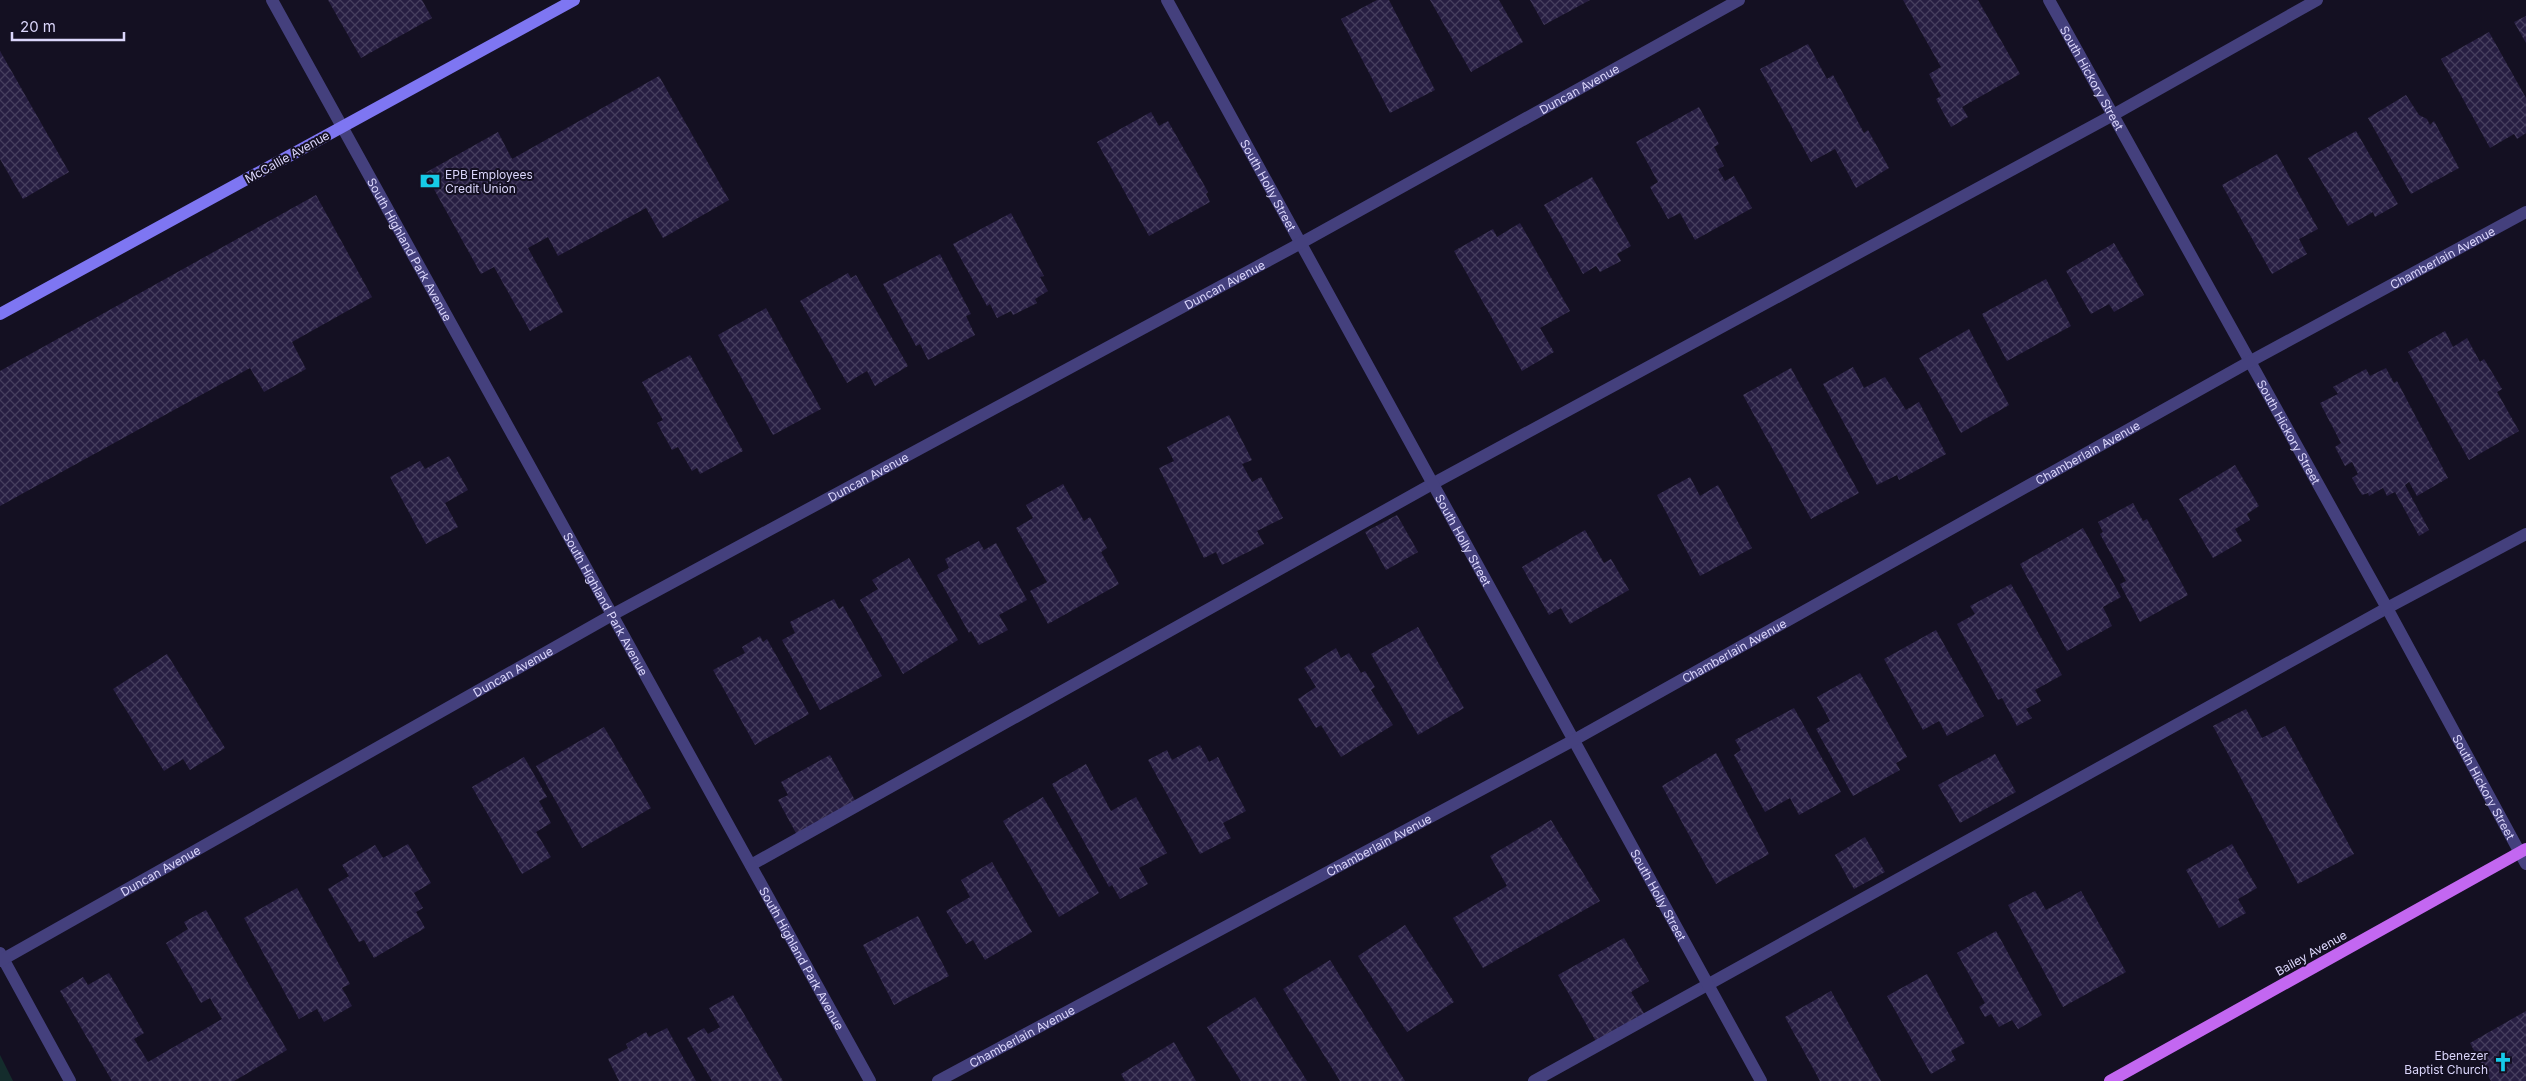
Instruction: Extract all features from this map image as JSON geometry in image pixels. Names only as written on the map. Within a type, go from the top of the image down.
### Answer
[{"type":"main road","name":"McCallie Avenue","points":[[0,314],[574,0]]},
{"type":"main road","name":"Bailey Avenue","points":[[2110,1081],[2523,850]]},
{"type":"street","name":"South Highland Park Avenue","points":[[272,0],[870,1081]]},
{"type":"street","name":"South Holly Street","points":[[1167,0],[1761,1081]]},
{"type":"street","name":"Duncan Avenue","points":[[1,958],[612,615],[1301,243],[1739,0]]},
{"type":"street","name":"South Hickory Street","points":[[2049,0],[2249,362],[2523,850],[2526,864]]},
{"type":"street","points":[[751,866],[1434,483],[2113,115],[2317,0]]},
{"type":"street","name":"Chamberlain Avenue","points":[[938,1081],[1574,740],[2249,362],[2526,212]]},
{"type":"street","points":[[1534,1081],[2387,608],[2526,534]]},
{"type":"street","points":[[1,958],[70,1081]]},
{"type":"green space","points":[[0,1055],[13,1081],[0,1081]]},
{"type":"building","points":[[328,0],[422,0],[432,18],[361,58]]},
{"type":"building","points":[[1377,0],[1389,0],[1435,90],[1390,113],[1341,19]]},
{"type":"building","points":[[1430,0],[1499,0],[1523,42],[1471,72]]},
{"type":"building","points":[[1530,0],[1590,0],[1544,25]]},
{"type":"building","points":[[1903,0],[1978,0],[2020,74],[1962,107],[1968,117],[1951,127],[1936,99],[1941,96],[1929,74],[1941,67]]},
{"type":"building","points":[[2526,16],[2526,43],[2514,22]]},
{"type":"building","points":[[2489,32],[2526,98],[2526,133],[2517,139],[2514,134],[2490,148],[2441,59]]},
{"type":"building","points":[[1808,44],[1827,79],[1833,75],[1864,133],[1868,130],[1889,168],[1856,188],[1835,149],[1811,162],[1760,69]]},
{"type":"building","points":[[0,51],[69,172],[23,199],[0,159]]},
{"type":"building","points":[[659,76],[729,200],[663,238],[646,208],[558,256],[548,237],[528,248],[563,312],[530,331],[494,267],[481,274],[425,173],[498,132],[512,159]]},
{"type":"building","points":[[2406,95],[2419,115],[2427,119],[2430,125],[2434,121],[2459,168],[2411,194],[2368,118]]},
{"type":"building","points":[[1699,107],[1719,144],[1714,147],[1724,166],[1718,169],[1725,181],[1734,176],[1752,208],[1695,240],[1680,213],[1668,219],[1650,187],[1658,182],[1636,142]]},
{"type":"building","points":[[1151,112],[1159,126],[1168,121],[1208,192],[1206,194],[1210,202],[1149,236],[1097,142]]},
{"type":"building","points":[[2356,131],[2398,204],[2375,217],[2373,212],[2348,226],[2308,158]]},
{"type":"building","points":[[2277,154],[2318,229],[2299,239],[2307,254],[2272,274],[2222,185]]},
{"type":"building","points":[[1592,177],[1631,246],[1617,254],[1621,261],[1600,272],[1596,266],[1583,274],[1544,205]]},
{"type":"building","points":[[316,195],[372,297],[292,342],[306,369],[264,392],[250,368],[0,506],[0,371]]},
{"type":"building","points":[[1011,213],[1044,276],[1040,277],[1048,291],[1035,299],[1037,303],[1013,315],[1011,311],[997,318],[990,304],[987,306],[953,244]]},
{"type":"building","points":[[1520,223],[1570,311],[1540,328],[1554,352],[1522,371],[1454,251],[1493,229],[1497,237]]},
{"type":"building","points":[[2114,243],[2144,295],[2114,312],[2109,304],[2091,314],[2066,271]]},
{"type":"building","points":[[940,254],[971,314],[966,316],[975,335],[928,360],[920,344],[916,346],[883,284]]},
{"type":"building","points":[[848,273],[851,278],[856,275],[908,366],[875,386],[867,371],[847,383],[800,301]]},
{"type":"building","points":[[2046,279],[2071,326],[2007,361],[1982,314]]},
{"type":"building","points":[[766,308],[821,409],[773,435],[718,335]]},
{"type":"building","points":[[1969,329],[2009,405],[1961,433],[1919,358]]},
{"type":"building","points":[[2445,331],[2453,347],[2467,338],[2480,362],[2484,359],[2502,389],[2497,392],[2519,431],[2469,460],[2408,352]]},
{"type":"building","points":[[690,355],[743,451],[700,474],[697,468],[692,471],[678,447],[672,450],[657,423],[663,420],[642,382]]},
{"type":"building","points":[[1853,367],[1864,388],[1885,377],[1906,410],[1919,402],[1946,454],[1899,480],[1897,475],[1877,485],[1823,384]]},
{"type":"building","points":[[1791,368],[1859,493],[1811,519],[1743,395]]},
{"type":"building","points":[[2386,368],[2394,383],[2397,381],[2448,478],[2417,496],[2409,482],[2405,485],[2429,530],[2419,536],[2395,492],[2387,496],[2383,488],[2369,496],[2368,493],[2362,495],[2352,478],[2358,474],[2352,462],[2345,466],[2335,447],[2341,443],[2320,403],[2338,394],[2333,387],[2366,369],[2370,376]]},
{"type":"building","points":[[1229,415],[1252,460],[1242,464],[1252,482],[1261,477],[1283,518],[1257,531],[1264,544],[1222,565],[1216,552],[1204,558],[1159,468],[1174,461],[1167,447]]},
{"type":"building","points":[[449,456],[468,490],[445,503],[458,527],[426,544],[390,477],[420,461],[425,469]]},
{"type":"building","points":[[2235,465],[2259,506],[2247,514],[2250,520],[2235,529],[2242,541],[2213,558],[2179,499]]},
{"type":"building","points":[[1690,477],[1700,496],[1718,485],[1752,548],[1700,576],[1657,495]]},
{"type":"building","points":[[1063,484],[1084,521],[1090,517],[1107,548],[1101,552],[1119,584],[1048,624],[1030,591],[1047,582],[1016,528],[1033,518],[1026,505]]},
{"type":"building","points":[[2133,503],[2143,521],[2147,519],[2188,595],[2140,622],[2120,584],[2126,581],[2100,534],[2103,532],[2098,522]]},
{"type":"building","points":[[1397,515],[1418,552],[1386,570],[1365,532]]},
{"type":"building","points":[[2083,528],[2121,597],[2103,607],[2112,626],[2067,651],[2020,564]]},
{"type":"building","points":[[1585,530],[1604,563],[1611,559],[1629,590],[1570,624],[1561,608],[1549,615],[1522,567]]},
{"type":"building","points":[[979,541],[984,550],[996,543],[1027,600],[999,615],[1008,630],[979,645],[971,631],[969,633],[937,575],[949,568],[945,559]]},
{"type":"building","points":[[909,558],[958,640],[903,674],[860,600],[878,589],[872,580]]},
{"type":"building","points":[[2011,584],[2062,675],[2035,690],[2041,701],[2026,709],[2032,718],[2017,726],[2002,698],[1998,700],[1957,624],[1975,614],[1970,606]]},
{"type":"building","points":[[834,599],[839,609],[843,606],[882,676],[820,710],[782,640],[795,633],[790,622]]},
{"type":"building","points":[[1418,627],[1464,708],[1418,735],[1371,654]]},
{"type":"building","points":[[1936,630],[1984,716],[1947,736],[1939,721],[1923,730],[1884,659]]},
{"type":"building","points":[[760,636],[763,642],[767,639],[809,714],[755,745],[713,670],[745,653],[742,647]]},
{"type":"building","points":[[1336,648],[1341,658],[1349,653],[1361,673],[1365,671],[1375,687],[1371,690],[1393,725],[1341,757],[1321,725],[1316,728],[1298,699],[1316,687],[1304,668]]},
{"type":"building","points":[[167,654],[225,748],[190,770],[183,759],[164,771],[113,689]]},
{"type":"building","points":[[1860,673],[1907,757],[1896,763],[1900,770],[1853,796],[1816,729],[1830,721],[1817,697]]},
{"type":"building","points":[[1794,708],[1841,792],[1799,815],[1790,798],[1765,812],[1734,755],[1741,750],[1735,740]]},
{"type":"building","points":[[2246,709],[2262,738],[2285,726],[2354,854],[2298,884],[2213,726]]},
{"type":"building","points":[[604,727],[651,808],[582,848],[536,766]]},
{"type":"building","points":[[1200,745],[1209,762],[1218,757],[1246,811],[1223,823],[1231,838],[1200,854],[1148,760],[1167,750],[1172,760]]},
{"type":"building","points":[[1716,753],[1769,854],[1716,884],[1662,786]]},
{"type":"building","points":[[1995,754],[2016,792],[1960,823],[1938,785]]},
{"type":"building","points":[[830,755],[856,802],[797,835],[778,800],[788,795],[781,782]]},
{"type":"building","points":[[524,757],[547,797],[539,801],[551,823],[536,832],[551,857],[522,874],[472,787]]},
{"type":"building","points":[[1086,764],[1111,811],[1136,797],[1167,853],[1139,868],[1148,884],[1120,899],[1112,885],[1109,887],[1052,784]]},
{"type":"building","points":[[1043,797],[1099,893],[1059,917],[1003,821]]},
{"type":"building","points":[[1551,820],[1600,901],[1483,968],[1453,918],[1507,886],[1490,856]]},
{"type":"building","points":[[1865,837],[1885,872],[1854,889],[1835,855]]},
{"type":"building","points":[[408,844],[431,883],[414,893],[423,908],[416,912],[425,928],[374,958],[364,940],[359,942],[328,889],[349,876],[342,865],[375,845],[383,858]]},
{"type":"building","points":[[2232,844],[2257,888],[2238,899],[2246,913],[2219,928],[2186,870]]},
{"type":"building","points":[[992,862],[1032,932],[985,960],[973,940],[966,944],[946,911],[970,897],[961,880]]},
{"type":"building","points":[[297,888],[350,984],[342,988],[352,1006],[324,1022],[317,1009],[299,1019],[244,918]]},
{"type":"building","points":[[2035,891],[2046,910],[2081,891],[2126,972],[2063,1007],[2008,905]]},
{"type":"building","points":[[206,910],[287,1050],[234,1081],[112,1081],[60,991],[83,977],[88,985],[109,973],[144,1033],[134,1039],[148,1062],[222,1019],[210,998],[201,1003],[166,943],[188,929],[184,922]]},
{"type":"building","points":[[918,916],[949,976],[894,1005],[863,945]]},
{"type":"building","points":[[1405,925],[1454,1002],[1407,1032],[1358,956]]},
{"type":"building","points":[[1996,931],[2042,1015],[2018,1029],[2012,1020],[1999,1027],[1991,1014],[1985,1017],[1979,1007],[1985,1003],[1957,953]]},
{"type":"building","points":[[1624,938],[1649,981],[1631,992],[1645,1015],[1597,1043],[1558,975]]},
{"type":"building","points":[[1330,960],[1405,1081],[1340,1081],[1283,989]]},
{"type":"building","points":[[1927,974],[1965,1043],[1951,1051],[1956,1060],[1931,1074],[1887,996]]},
{"type":"building","points":[[1831,991],[1881,1081],[1820,1081],[1785,1017]]},
{"type":"building","points":[[733,995],[783,1081],[712,1081],[687,1038],[704,1028],[708,1034],[720,1027],[709,1008]]},
{"type":"building","points":[[1255,997],[1307,1081],[1241,1081],[1207,1027]]},
{"type":"building","name":"Ebenezer Baptist Church","points":[[2526,1011],[2526,1081],[2491,1081],[2470,1043]]},
{"type":"building","points":[[667,1028],[696,1081],[619,1081],[608,1059],[628,1048],[626,1044],[646,1032],[649,1037]]},
{"type":"building","points":[[1174,1042],[1196,1081],[1125,1081],[1121,1074]]},
{"type":"place","name":"EPB Employees Credit Union","points":[[430,181]]},
{"type":"place","name":"Ebenezer Baptist Church","points":[[2503,1062]]}]
